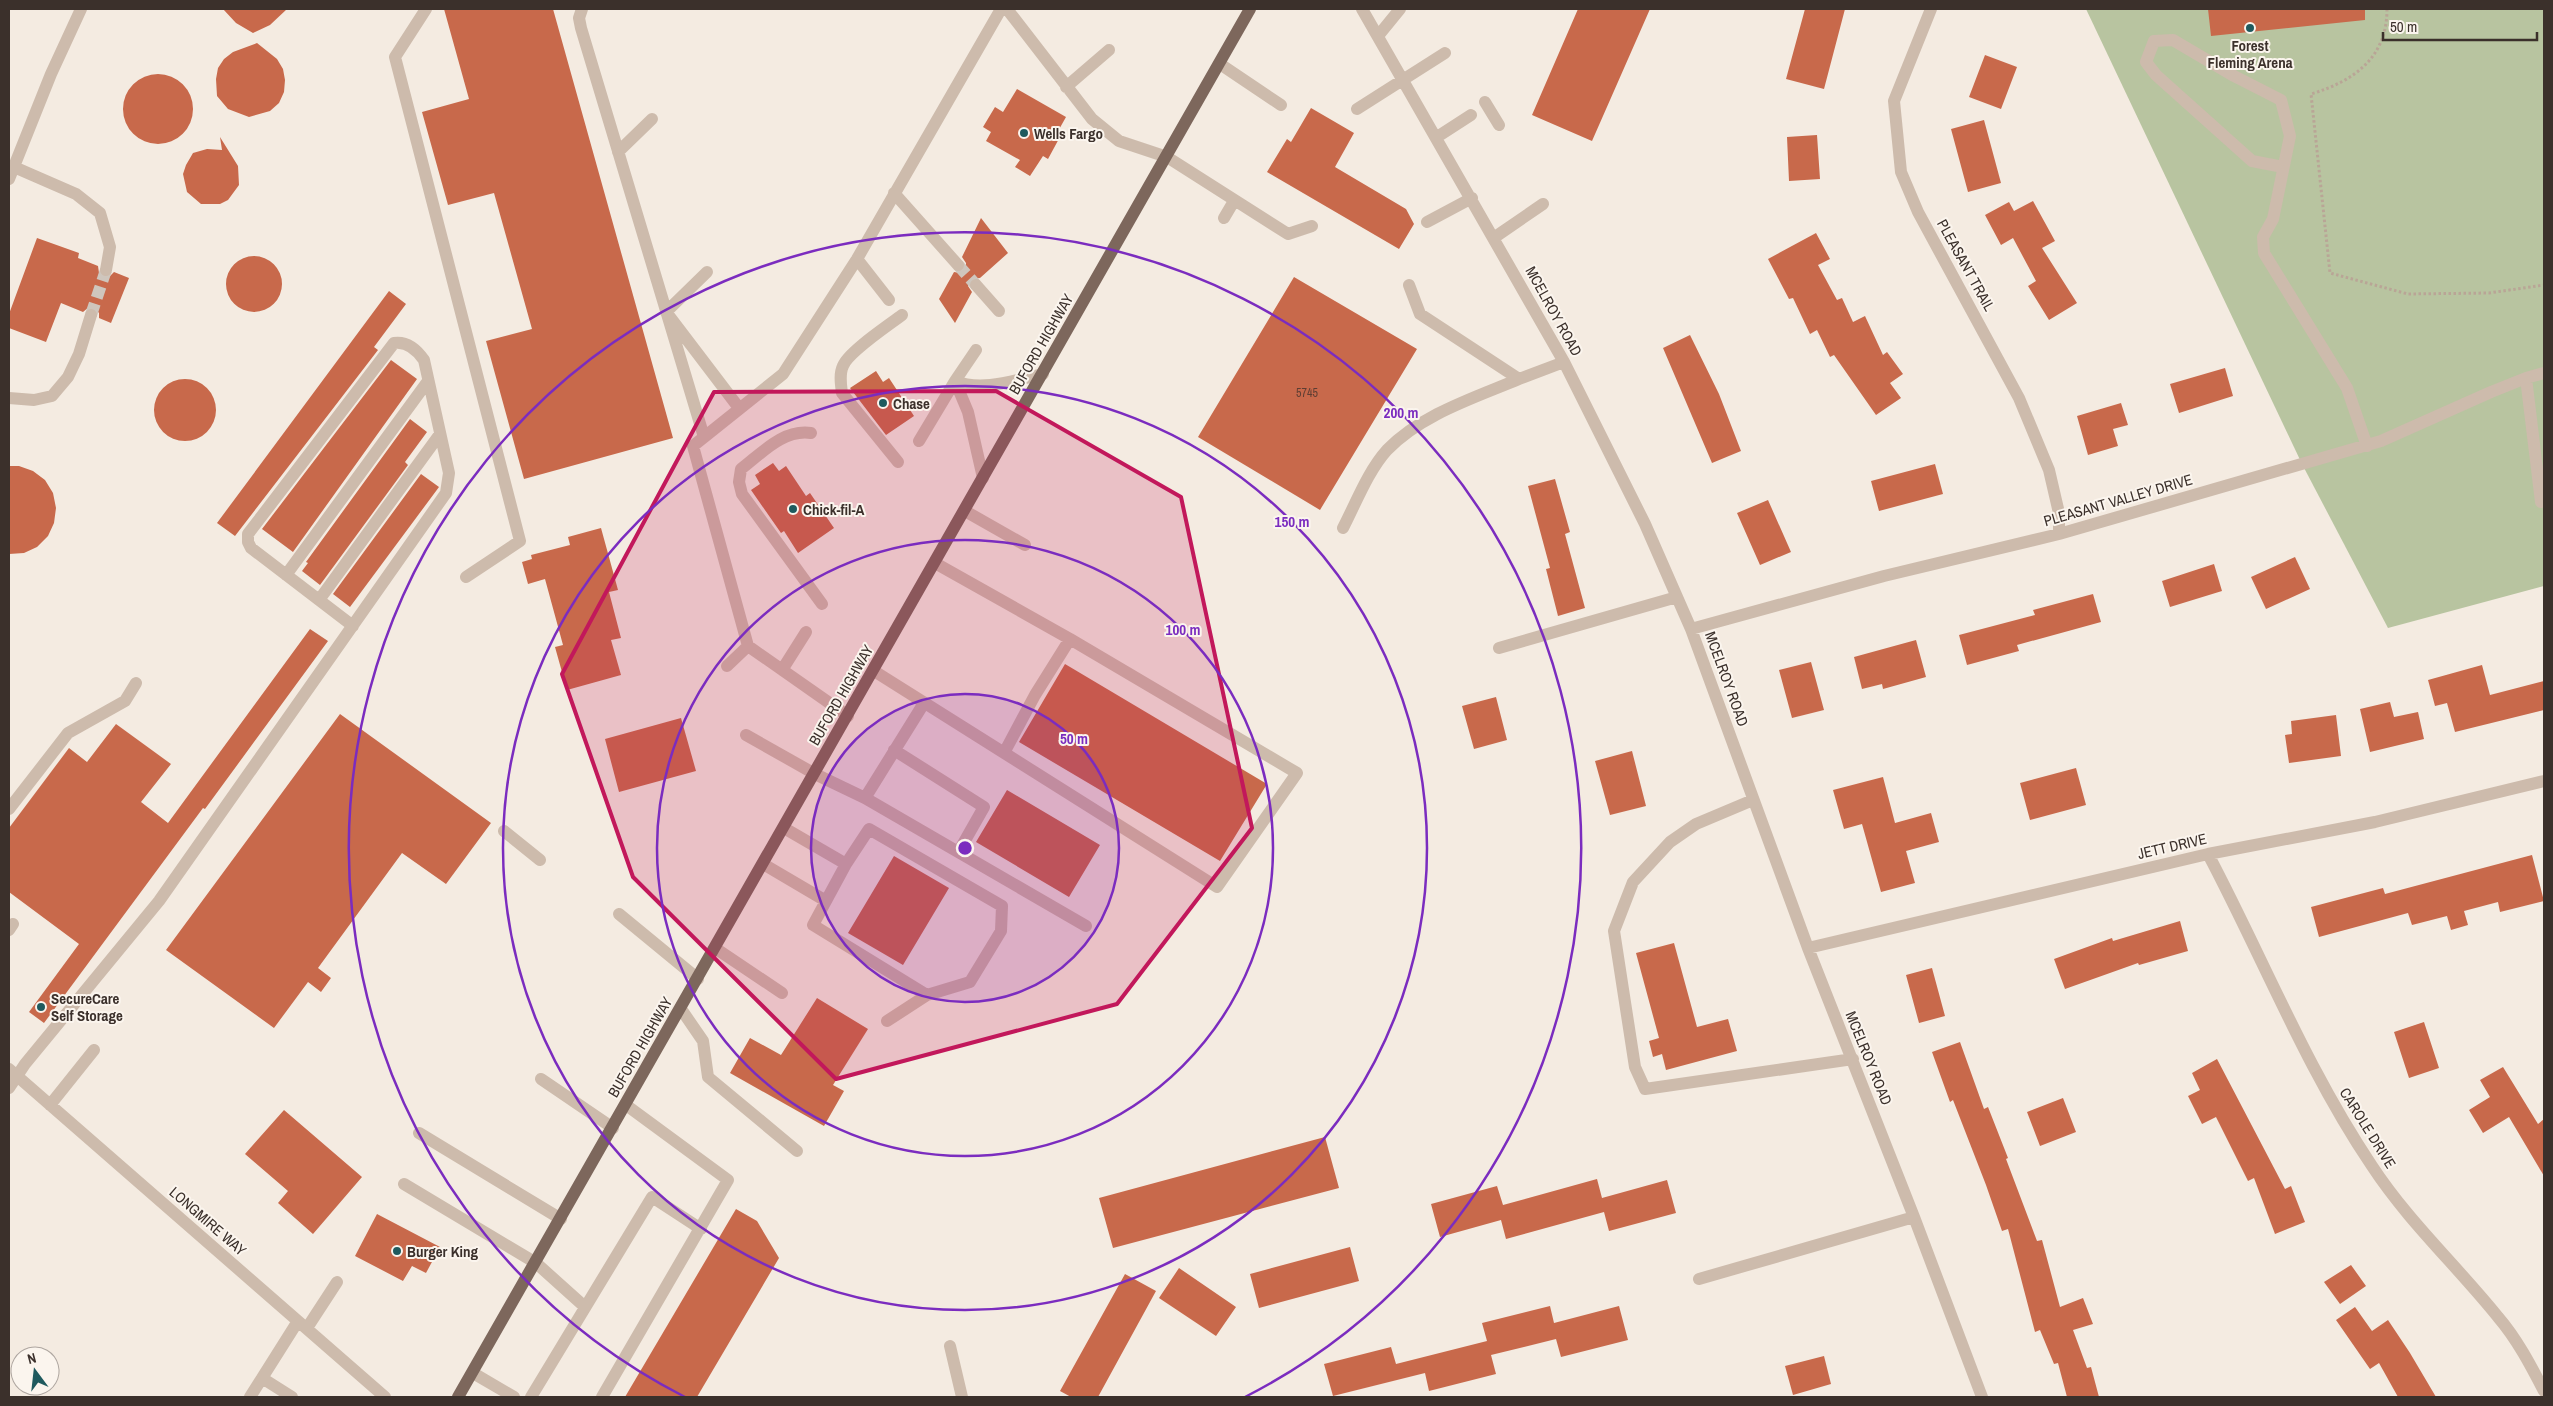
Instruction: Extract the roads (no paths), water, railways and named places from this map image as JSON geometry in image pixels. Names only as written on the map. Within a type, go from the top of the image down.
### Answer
[{"type":"main road","name":"BUFORD HIGHWAY","points":[[458,1397],[561,1220],[1250,9]]},
{"type":"street","points":[[81,9],[51,74],[11,173],[76,194],[100,213],[110,247],[106,270]]},
{"type":"street","points":[[426,9],[396,57],[520,541],[466,577]]},
{"type":"street","points":[[582,9],[579,18],[581,28],[704,437]]},
{"type":"street","points":[[848,716],[748,646],[694,446],[782,374],[857,259],[1001,9]]},
{"type":"street","points":[[1008,9],[1092,119],[1120,141],[1167,157],[1288,234],[1312,226]]},
{"type":"street","name":"MCELROY ROAD","points":[[1362,9],[1495,237],[1564,362],[1645,524],[1691,629],[1808,948],[1853,1059],[1982,1397]]},
{"type":"street","points":[[1378,36],[1400,9]]},
{"type":"street","name":"PLEASANT TRAIL","points":[[1931,9],[1894,101],[1901,172],[1918,212],[2019,398],[2049,470],[2059,513],[2059,534]]},
{"type":"street","points":[[2283,167],[2252,161],[2156,75],[2146,62],[2154,41],[2173,40],[2234,76],[2282,100],[2290,136],[2273,219],[2263,237],[2264,253],[2347,388],[2367,446]]},
{"type":"street","points":[[1066,86],[1110,50]]},
{"type":"street","points":[[1357,109],[1445,54]]},
{"type":"street","points":[[1220,64],[1281,105]]},
{"type":"street","points":[[1485,102],[1499,125]]},
{"type":"street","points":[[1436,137],[1471,115]]},
{"type":"street","points":[[618,152],[652,119]]},
{"type":"street","points":[[894,193],[958,264]]},
{"type":"street","points":[[1427,222],[1472,198]]},
{"type":"street","points":[[1224,218],[1234,201]]},
{"type":"street","points":[[1495,237],[1543,204]]},
{"type":"street","points":[[857,259],[889,300]]},
{"type":"street","points":[[666,312],[707,272]]},
{"type":"street","points":[[1409,284],[1420,314],[1519,378]]},
{"type":"street","points":[[976,285],[998,310]]},
{"type":"street","points":[[666,312],[739,408]]},
{"type":"street","points":[[9,398],[34,400],[52,396],[68,378],[79,354],[91,315]]},
{"type":"street","points":[[898,462],[842,393],[840,381],[843,365],[852,354],[902,315]]},
{"type":"street","points":[[9,1088],[12,1072],[159,901],[353,626],[446,493],[449,473],[424,360],[416,349],[399,342],[394,343],[248,534],[248,542],[251,548],[353,626]]},
{"type":"street","points":[[919,442],[954,381],[976,350]]},
{"type":"street","points":[[1343,528],[1371,475],[1387,451],[1393,446],[1439,413],[1519,378],[1564,362]]},
{"type":"street","name":"PLEASANT VALLEY DRIVE","points":[[1691,629],[1884,576],[2059,534],[2382,442],[2526,378],[2544,373]]},
{"type":"street","points":[[954,381],[964,385],[984,385],[1043,374]]},
{"type":"street","points":[[2526,378],[2541,502]]},
{"type":"street","points":[[286,575],[428,381]]},
{"type":"street","points":[[954,381],[968,412],[983,478]]},
{"type":"street","points":[[811,434],[797,433],[784,436],[741,469],[739,482],[742,494],[822,604]]},
{"type":"street","points":[[319,600],[440,434]]},
{"type":"street","points":[[965,511],[1026,545]]},
{"type":"street","points":[[874,670],[1217,887],[1297,773],[1070,639],[935,563]]},
{"type":"street","points":[[1499,648],[1677,597]]},
{"type":"street","points":[[782,670],[806,632]]},
{"type":"street","points":[[1004,753],[1070,639]]},
{"type":"street","points":[[728,666],[748,646]]},
{"type":"street","points":[[9,810],[68,733],[125,702],[136,683]]},
{"type":"street","points":[[865,798],[924,703]]},
{"type":"street","points":[[746,735],[815,774],[865,798],[1086,926]]},
{"type":"street","points":[[894,750],[984,807],[959,851]]},
{"type":"street","name":"JETT DRIVE","points":[[1808,948],[2208,854],[2376,822],[2544,781]]},
{"type":"street","points":[[1753,800],[1696,824],[1670,842],[1633,882],[1614,931],[1634,1068],[1645,1089],[1853,1059]]},
{"type":"street","points":[[784,828],[846,864]]},
{"type":"street","points":[[887,1021],[927,994],[970,982],[1001,931],[1002,906],[869,829],[846,864],[813,925],[927,994]]},
{"type":"street","points":[[504,831],[540,860]]},
{"type":"street","name":"CAROLE DRIVE","points":[[2208,854],[2239,914],[2314,1071],[2371,1166],[2405,1212],[2499,1318],[2544,1391]]},
{"type":"street","points":[[764,864],[826,901]]},
{"type":"street","points":[[619,914],[698,979]]},
{"type":"street","points":[[716,948],[782,993]]},
{"type":"street","points":[[681,1009],[703,1041],[708,1077],[797,1150]]},
{"type":"street","points":[[50,1105],[94,1050]]},
{"type":"street","name":"LONGMIRE WAY","points":[[12,1072],[385,1397]]},
{"type":"street","points":[[541,1080],[613,1128]]},
{"type":"street","points":[[602,1397],[728,1180],[626,1105]]},
{"type":"street","points":[[419,1133],[561,1220]]},
{"type":"street","points":[[404,1184],[536,1263],[585,1307]]},
{"type":"street","points":[[531,1397],[652,1197],[701,1228]]},
{"type":"street","points":[[1700,1279],[1914,1217]]},
{"type":"street","points":[[250,1397],[302,1325],[337,1282]]},
{"type":"street","points":[[950,1346],[962,1397]]},
{"type":"street","points":[[473,1373],[514,1397]]},
{"type":"street","points":[[262,1378],[292,1397]]},
{"type":"tunnel","points":[[958,265],[976,285]]},
{"type":"tunnel","points":[[91,315],[106,270]]},
{"type":"place","name":"Forest Fleming Arena","points":[[2250,28]]},
{"type":"place","name":"Wells Fargo","points":[[1024,133]]},
{"type":"place","name":"Chase","points":[[883,403]]},
{"type":"place","name":"Chick-fil-A","points":[[793,509]]},
{"type":"place","name":"SecureCare Self Storage","points":[[41,1007]]},
{"type":"place","name":"Burger King","points":[[397,1251]]}]
